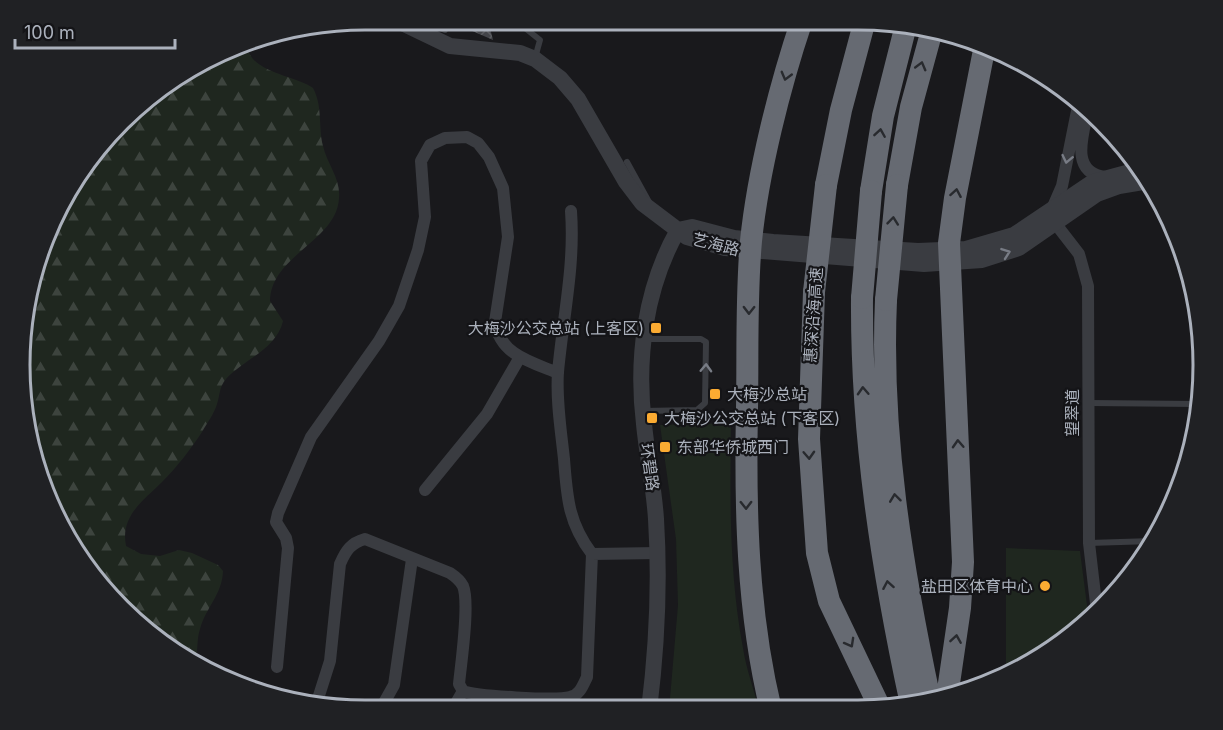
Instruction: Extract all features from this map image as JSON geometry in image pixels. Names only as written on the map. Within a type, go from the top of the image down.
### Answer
[{"type":"highway","points":[[769,700],[753,602],[747,519],[751,246],[778,103],[799,30]]},
{"type":"highway","name":"惠深沿海高速","points":[[862,30],[841,110],[826,185],[814,291],[808,439],[817,553],[829,601],[876,699]]},
{"type":"highway","points":[[904,33],[883,116],[871,191],[862,298],[861,359],[872,490],[910,696]]},
{"type":"highway","points":[[929,693],[906,576],[888,441],[884,380],[886,300],[897,185],[911,107],[930,38]]},
{"type":"highway","points":[[948,688],[960,608],[963,562],[949,257],[955,198],[983,55]]},
{"type":"street","points":[[417,30],[450,46],[520,53],[535,59],[560,78],[578,99],[626,182],[649,209],[678,230]]},
{"type":"street","points":[[1053,216],[1062,186],[1077,111]]},
{"type":"street","points":[[1086,120],[1081,158],[1088,171],[1105,177]]},
{"type":"street","points":[[276,667],[288,548],[286,538],[276,522],[278,513],[311,437],[379,341],[399,306],[418,250],[425,217],[421,161],[430,145],[445,138],[468,137],[478,143],[489,157],[503,189],[508,237],[495,322],[497,336],[504,346],[520,357],[558,373]]},
{"type":"street","name":"艺海路","points":[[678,230],[692,227],[751,246],[982,260],[1011,252],[1084,186],[1105,177],[1131,171]]},
{"type":"street","name":"艺海路","points":[[1053,216],[1097,194],[1119,186],[1139,183]]},
{"type":"street","points":[[571,211],[572,272],[558,373],[567,496],[572,523],[592,554],[587,676],[581,690],[572,700]]},
{"type":"street","name":"望翠道","points":[[1053,216],[1079,254],[1087,276],[1089,543],[1096,601]]},
{"type":"street","name":"环碧路","points":[[650,700],[658,621],[658,553],[655,502],[642,411],[643,339],[656,283],[678,230]]},
{"type":"street","points":[[425,490],[487,414],[520,357]]},
{"type":"street","points":[[319,697],[330,662],[340,564],[345,551],[354,542],[365,539],[450,573],[459,580],[464,589],[459,684],[463,691],[482,696],[526,700]]},
{"type":"street","points":[[592,554],[658,553]]},
{"type":"street","points":[[386,700],[394,685],[412,559]]},
{"type":"street","points":[[458,700],[463,691]]},
{"type":"lane","points":[[528,30],[540,40],[535,59]]},
{"type":"lane","points":[[627,162],[648,196],[649,209]]},
{"type":"lane","points":[[642,411],[697,410],[703,406],[707,345],[701,339],[643,339]]},
{"type":"lane","points":[[1089,403],[1190,404]]},
{"type":"lane","points":[[1089,543],[1143,541]]},
{"type":"green space","points":[[249,51],[254,60],[262,66],[313,88],[318,102],[323,146],[338,184],[339,198],[336,213],[328,226],[292,260],[273,285],[270,301],[283,321],[274,339],[226,379],[214,411],[202,432],[173,470],[135,510],[126,526],[126,546],[141,554],[160,556],[179,550],[192,553],[218,565],[223,571],[220,587],[206,614],[198,637],[196,654],[144,617],[99,569],[75,532],[56,493],[41,452],[33,409],[31,343],[36,300],[48,257],[75,197],[99,161],[128,128],[161,99],[197,75]]},
{"type":"green space","points":[[731,423],[731,508],[735,592],[744,656],[756,700],[670,700],[678,605],[676,539],[660,425]]},
{"type":"green space","name":"盐田区体育中心","points":[[1006,548],[1080,551],[1087,609],[1044,644],[1006,665]]},
{"type":"building","points":[[470,30],[490,30],[493,40]]},
{"type":"place","name":"大梅沙公交总站 (上客区)","points":[[656,328]]},
{"type":"place","name":"大梅沙总站","points":[[715,394]]},
{"type":"place","name":"大梅沙公交总站 (下客区)","points":[[652,418]]},
{"type":"place","name":"东部华侨城西门","points":[[665,447]]},
{"type":"place","name":"盐田区体育中心","points":[[1045,586]]}]
